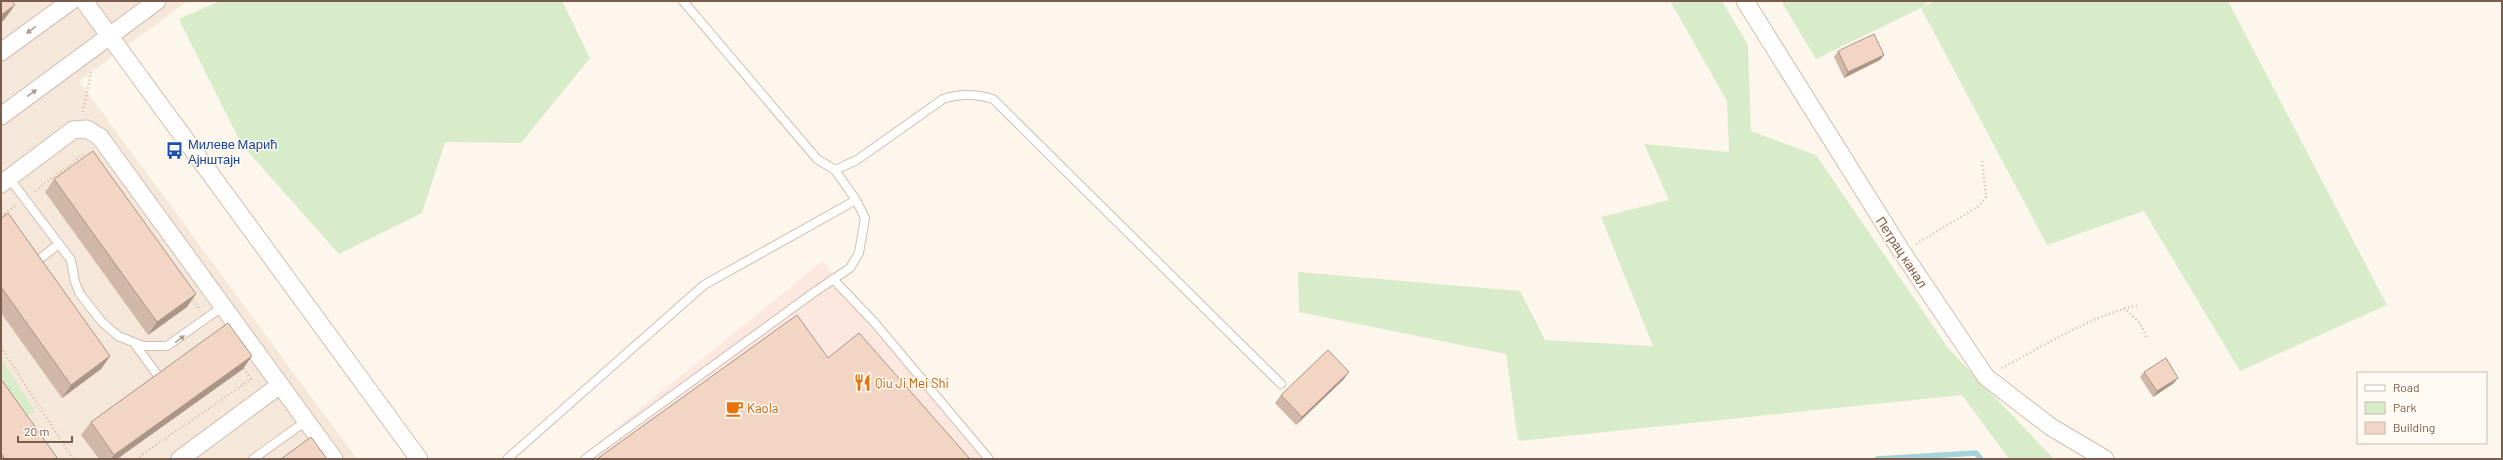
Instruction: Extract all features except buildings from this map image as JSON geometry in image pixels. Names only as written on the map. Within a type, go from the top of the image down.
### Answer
[{"type":"street","points":[[1,52],[71,1]]},
{"type":"street","points":[[84,1],[419,459]]},
{"type":"street","points":[[1,116],[157,1]]},
{"type":"street","name":"Петрац канал","points":[[1745,1],[1902,252],[1986,377],[2051,427],[2105,459]]},
{"type":"street","points":[[5,181],[73,130],[80,129],[94,132],[100,137],[222,307],[334,459]]},
{"type":"street","points":[[180,459],[280,385]]},
{"type":"lane","points":[[585,459],[850,268],[859,253],[865,218],[856,200],[835,170],[817,159],[683,1]]},
{"type":"lane","points":[[835,170],[857,160],[943,98],[956,94],[978,95],[993,99],[1281,384]]},
{"type":"lane","points":[[5,181],[25,198],[71,260],[77,288],[102,322],[118,336],[143,346],[158,347],[172,344],[222,307]]},
{"type":"lane","points":[[508,459],[704,285],[856,200]]},
{"type":"lane","points":[[33,264],[59,244]]},
{"type":"lane","points":[[833,279],[874,322],[989,459]]},
{"type":"lane","points":[[134,342],[159,377]]},
{"type":"lane","points":[[253,459],[306,420]]},
{"type":"path","points":[[80,129],[92,67]]},
{"type":"path","points":[[1,216],[84,154],[88,160]]},
{"type":"path","points":[[1902,252],[1979,206],[1986,197],[1982,160]]},
{"type":"path","points":[[188,293],[207,318]]},
{"type":"path","points":[[1986,377],[2069,332],[2124,308],[2139,305]]},
{"type":"path","points":[[2124,308],[2140,323],[2147,338]]},
{"type":"path","points":[[1,347],[73,459]]},
{"type":"path","points":[[136,459],[251,378],[238,360]]},
{"type":"shaded area","points":[[1,1],[188,1],[79,81],[357,459],[1,459]]},
{"type":"shaded area","points":[[823,261],[994,459],[578,459]]},
{"type":"green space","points":[[220,1],[562,1],[590,58],[521,143],[445,142],[422,213],[339,254],[242,145],[179,19]]},
{"type":"green space","points":[[1670,1],[1722,1],[1748,45],[1751,131],[1816,155],[1948,348],[2054,459],[2009,459],[1962,395],[1518,441],[1506,354],[1299,312],[1298,272],[1520,291],[1545,340],[1653,346],[1601,217],[1669,200],[1644,144],[1729,152],[1727,101]]},
{"type":"green space","points":[[1781,1],[1929,1],[1923,7],[1935,1],[2228,1],[2387,305],[2240,371],[2144,211],[2047,245],[1921,8],[1816,59]]},
{"type":"green space","points":[[1,358],[35,412],[22,419],[1,393]]},
{"type":"waterway","points":[[1877,459],[1976,453],[1981,459]]},
{"type":"place","name":"Милеве Марић Ајнштајн","points":[[175,151]]},
{"type":"place","name":"Qiu Ji Mei Shi","points":[[862,383]]},
{"type":"place","name":"Kaola","points":[[734,408]]}]
